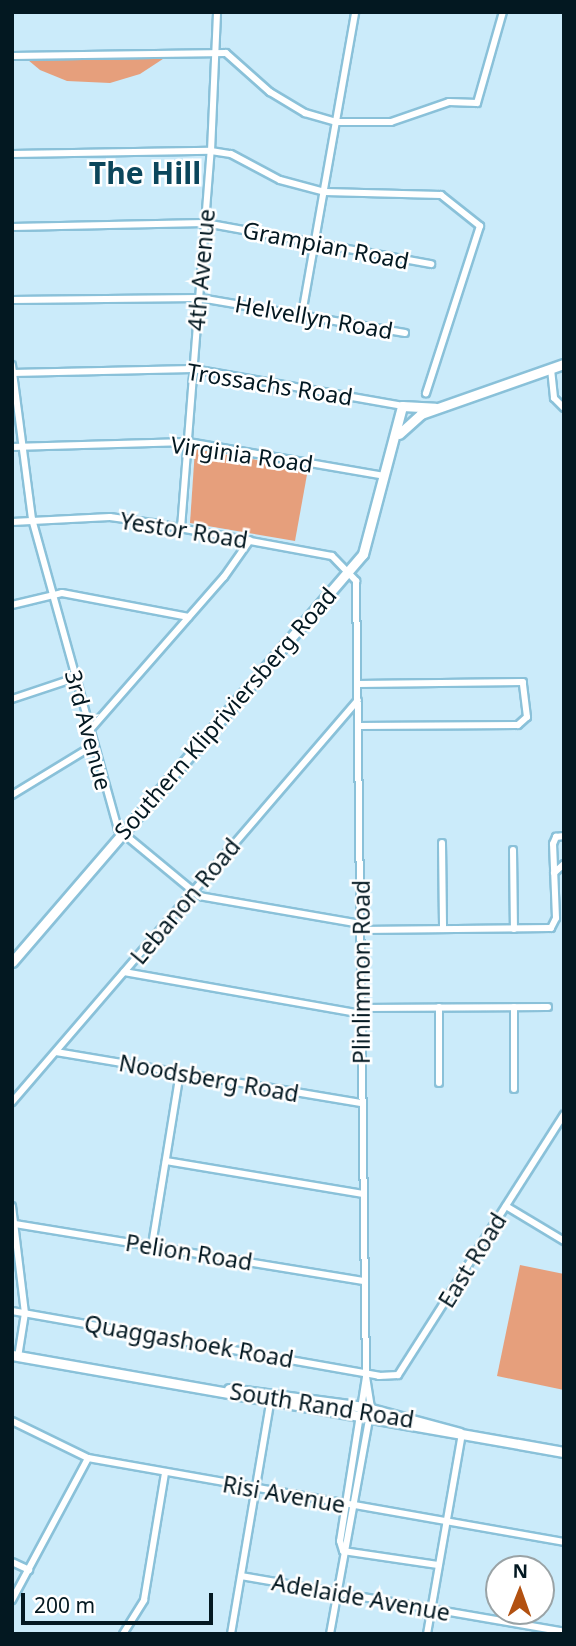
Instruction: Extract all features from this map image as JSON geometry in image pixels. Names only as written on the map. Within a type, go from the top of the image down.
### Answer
[{"type":"street","name":"4th Avenue","points":[[181,528],[218,52],[217,12]]},
{"type":"street","points":[[302,314],[355,12]]},
{"type":"street","points":[[12,56],[218,52],[232,56],[256,80],[289,104],[337,122],[391,122],[449,103],[477,103],[503,12]]},
{"type":"street","points":[[12,154],[211,151],[231,155],[291,184],[325,192],[436,192],[480,225],[426,393]]},
{"type":"street","name":"Grampian Road","points":[[12,227],[205,222],[431,264]]},
{"type":"street","name":"Helvellyn Road","points":[[12,300],[200,298],[405,333]]},
{"type":"street","name":"Southern Klipriviersberg Road","points":[[395,441],[409,421],[435,408],[564,364]]},
{"type":"street","name":"3rd Avenue","points":[[12,365],[32,519],[113,818],[122,833],[191,893]]},
{"type":"street","name":"Trossachs Road","points":[[13,373],[193,369],[401,406]]},
{"type":"street","points":[[551,369],[554,398],[564,408]]},
{"type":"street","name":"Southern Klipriviersberg Road","points":[[12,962],[349,570],[367,545],[395,441],[401,406],[435,408]]},
{"type":"street","name":"Virginia Road","points":[[12,447],[188,442],[386,477]]},
{"type":"street","name":"Yestor Road","points":[[12,522],[110,517],[332,556],[349,570]]},
{"type":"street","points":[[89,731],[189,617],[250,540]]},
{"type":"street","name":"Plinlimmon Road","points":[[343,1550],[340,1541],[346,1505],[364,1420],[371,1408],[366,1375],[363,1281],[358,588],[349,570]]},
{"type":"street","points":[[12,605],[52,594],[189,617]]},
{"type":"street","points":[[12,699],[75,678]]},
{"type":"street","points":[[358,684],[523,681],[527,717],[518,725],[358,726]]},
{"type":"street","name":"Lebanon Road","points":[[12,1102],[358,700]]},
{"type":"street","points":[[12,795],[94,745]]},
{"type":"street","points":[[191,893],[361,927],[545,929],[555,925],[553,844],[556,837],[564,836]]},
{"type":"street","points":[[442,842],[443,929]]},
{"type":"street","points":[[513,849],[513,929]]},
{"type":"street","points":[[554,873],[564,864]]},
{"type":"street","points":[[124,972],[361,1011],[439,1007],[548,1007]]},
{"type":"street","points":[[439,1007],[439,1083]]},
{"type":"street","points":[[514,1007],[514,1089]]},
{"type":"street","name":"Noodsberg Road","points":[[57,1052],[361,1103]]},
{"type":"street","points":[[152,1245],[180,1073]]},
{"type":"street","name":"East Road","points":[[366,1375],[389,1377],[405,1370],[564,1114]]},
{"type":"street","points":[[166,1161],[363,1194]]},
{"type":"street","points":[[12,1206],[25,1313],[15,1356]]},
{"type":"street","points":[[506,1206],[564,1241]]},
{"type":"street","name":"Pelion Road","points":[[15,1224],[363,1281]]},
{"type":"street","name":"Quaggashoek Road","points":[[12,1311],[366,1375]]},
{"type":"street","name":"South Rand Road","points":[[15,1356],[182,1385],[361,1406],[461,1434]]},
{"type":"street","name":"Plinlimmon Road","points":[[364,1420],[361,1406],[366,1375]]},
{"type":"street","points":[[231,1634],[271,1397]]},
{"type":"street","name":"South Rand Road","points":[[271,1397],[364,1420],[564,1452]]},
{"type":"street","points":[[330,1634],[343,1550],[356,1506],[364,1420]]},
{"type":"street","name":"Risi Avenue","points":[[12,1421],[88,1458],[256,1490],[564,1542]]},
{"type":"street","points":[[427,1634],[461,1434]]},
{"type":"street","points":[[12,1600],[88,1458]]},
{"type":"street","points":[[123,1634],[144,1600],[165,1473]]},
{"type":"street","points":[[343,1550],[438,1565]]},
{"type":"street","points":[[12,1562],[29,1570]]},
{"type":"street","name":"Adelaide Avenue","points":[[241,1576],[564,1632]]},
{"type":"shaded area","points":[[169,55],[140,74],[110,83],[67,81],[40,70],[28,60]]},
{"type":"shaded area","points":[[195,449],[308,469],[295,541],[190,523]]},
{"type":"shaded area","points":[[520,1265],[564,1274],[564,1390],[497,1376]]},
{"type":"district","name":"The Hill","points":[[145,173]]}]
